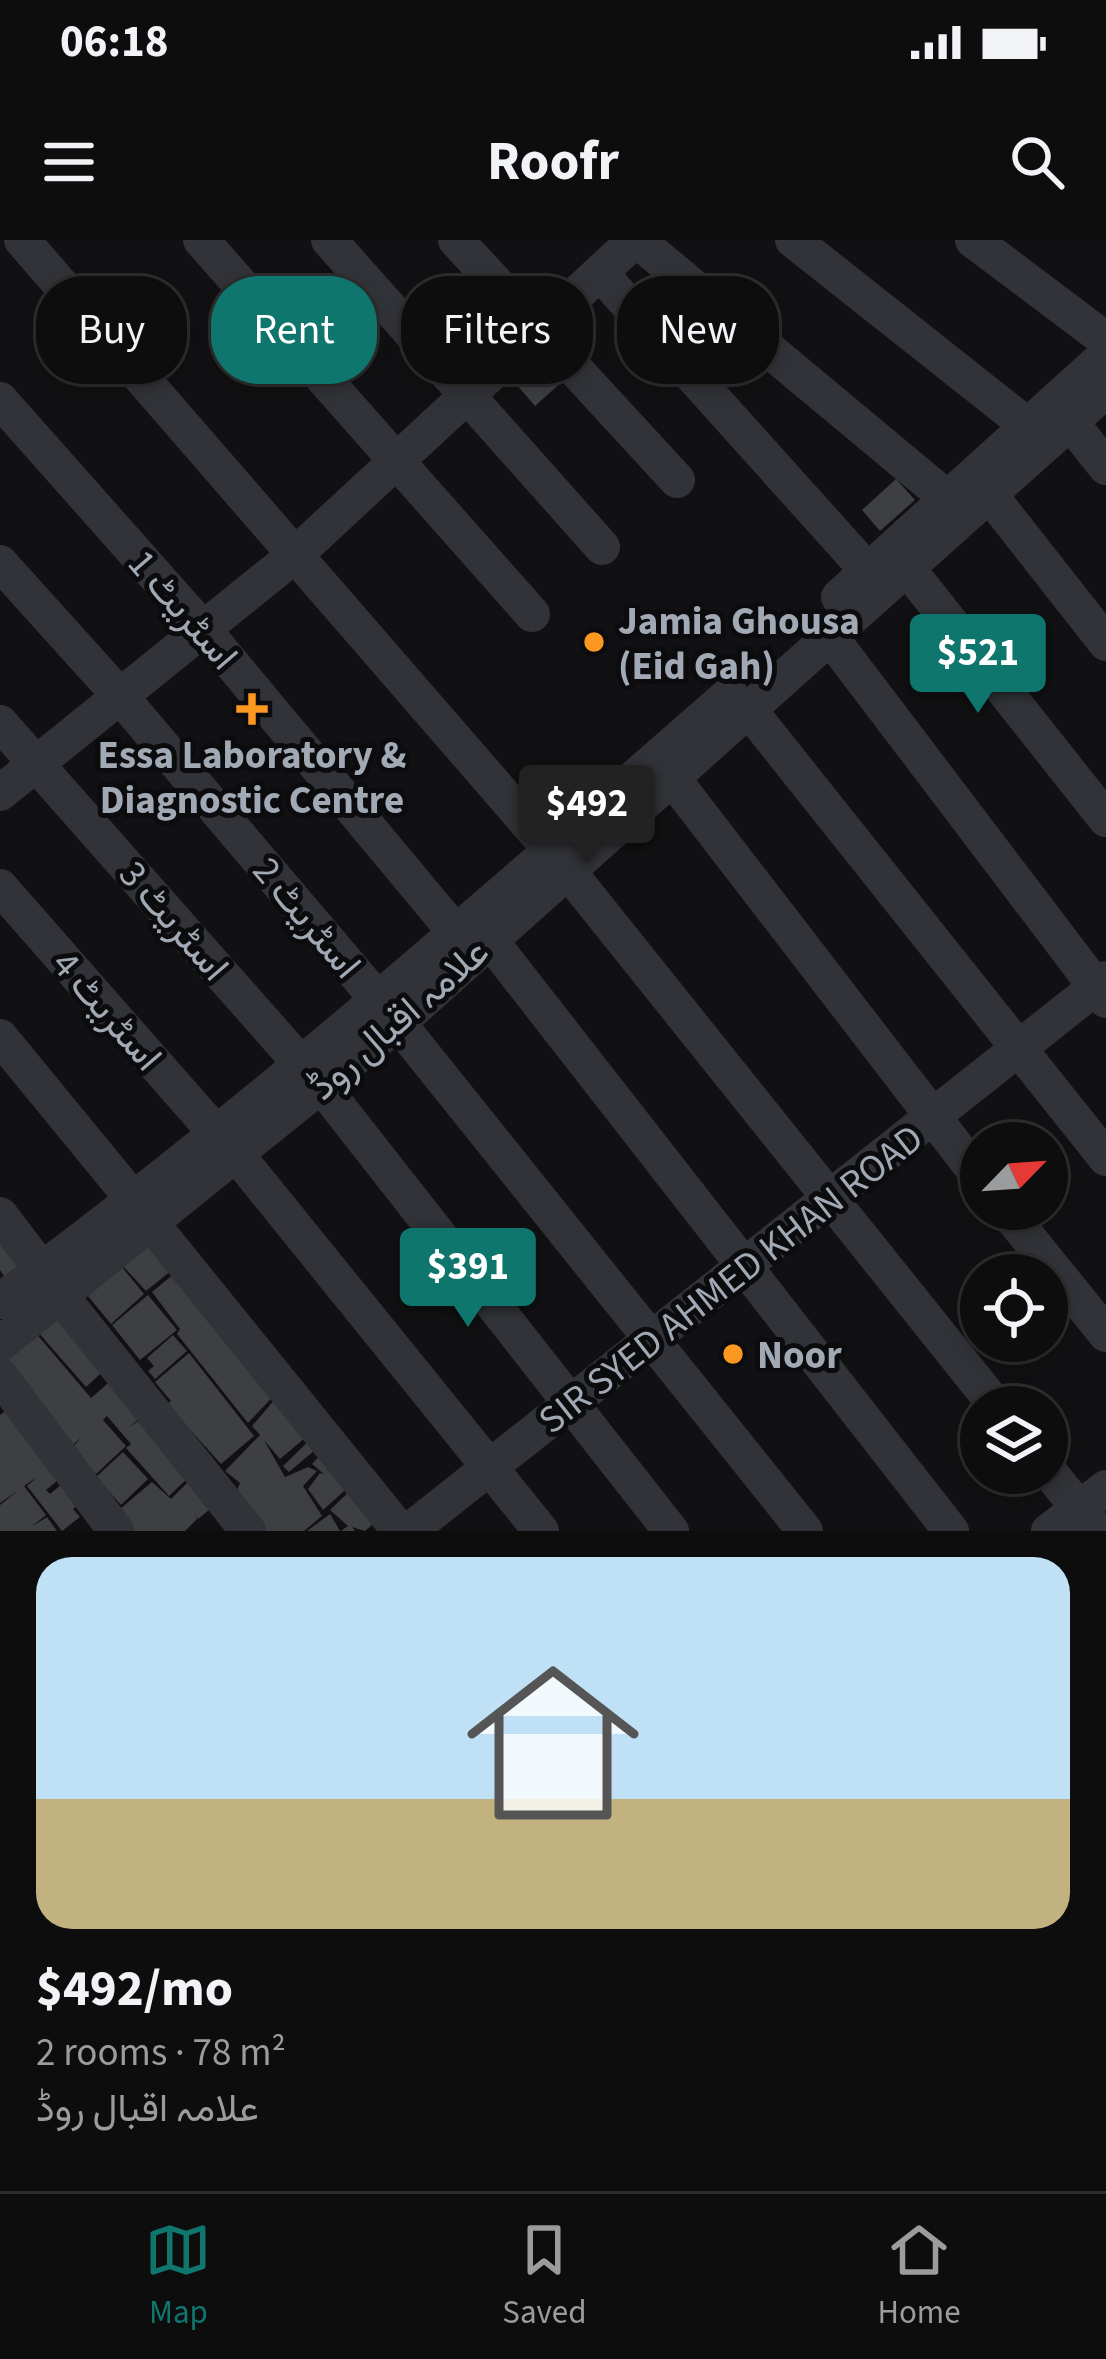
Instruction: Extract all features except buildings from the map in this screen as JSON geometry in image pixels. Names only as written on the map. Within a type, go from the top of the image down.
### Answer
[{"type":"street","points":[[0,257],[21,240],[295,555],[559,860],[980,1386]]},
{"type":"street","points":[[201,240],[532,614]]},
{"type":"street","points":[[329,240],[602,547]]},
{"type":"street","points":[[456,240],[489,276]]},
{"type":"street","points":[[793,240],[1028,426]]},
{"type":"street","points":[[973,240],[1106,340]]},
{"type":"street","points":[[590,276],[614,251]]},
{"type":"street","points":[[614,251],[947,498]]},
{"type":"street","points":[[614,251],[867,571]]},
{"type":"street","name":"علامہ اقبال روڈ","points":[[0,1344],[51,1282],[388,1012],[1106,355]]},
{"type":"street","points":[[0,793],[295,555],[480,384]]},
{"type":"street","points":[[588,384],[677,480]]},
{"type":"street","name":"علامہ اقبال روڈ","points":[[559,860],[673,779],[1106,390]]},
{"type":"street","name":"اسٹریٹ 1","points":[[0,400],[472,936],[745,1266],[951,1531]]},
{"type":"street","points":[[1071,423],[1106,467]]},
{"type":"street","points":[[989,494],[1106,643]]},
{"type":"street","name":"اسٹریٹ 2","points":[[0,563],[120,696],[388,1012],[805,1531]]},
{"type":"street","points":[[907,568],[1106,819]]},
{"type":"street","points":[[831,638],[1103,988]]},
{"type":"street","points":[[749,710],[1106,1158]]},
{"type":"street","name":"اسٹریٹ 3","points":[[0,723],[311,1074],[671,1531]]},
{"type":"street","points":[[673,779],[960,1153]]},
{"type":"street","name":"اسٹریٹ 4","points":[[0,887],[226,1143],[541,1531]]},
{"type":"street","name":"SIR SYED AHMED KHAN ROAD","points":[[409,1531],[1019,1048],[1103,988]]},
{"type":"street","points":[[0,1037],[400,1531]]},
{"type":"street","points":[[0,1215],[248,1531]]},
{"type":"street","points":[[1022,1230],[1106,1334]]},
{"type":"street","name":"علامہ اقبال روڈ","points":[[0,1301],[51,1282]]},
{"type":"street","points":[[0,1376],[116,1531]]},
{"type":"street","points":[[1048,1531],[1094,1509],[1068,1487]]},
{"type":"place","name":"Jamia Ghousa (Eid Gah)","points":[[594,642]]},
{"type":"place","name":"Essa Laboratory & Diagnostic Centre","points":[[252,709]]},
{"type":"place","name":"Noor","points":[[733,1354]]}]
